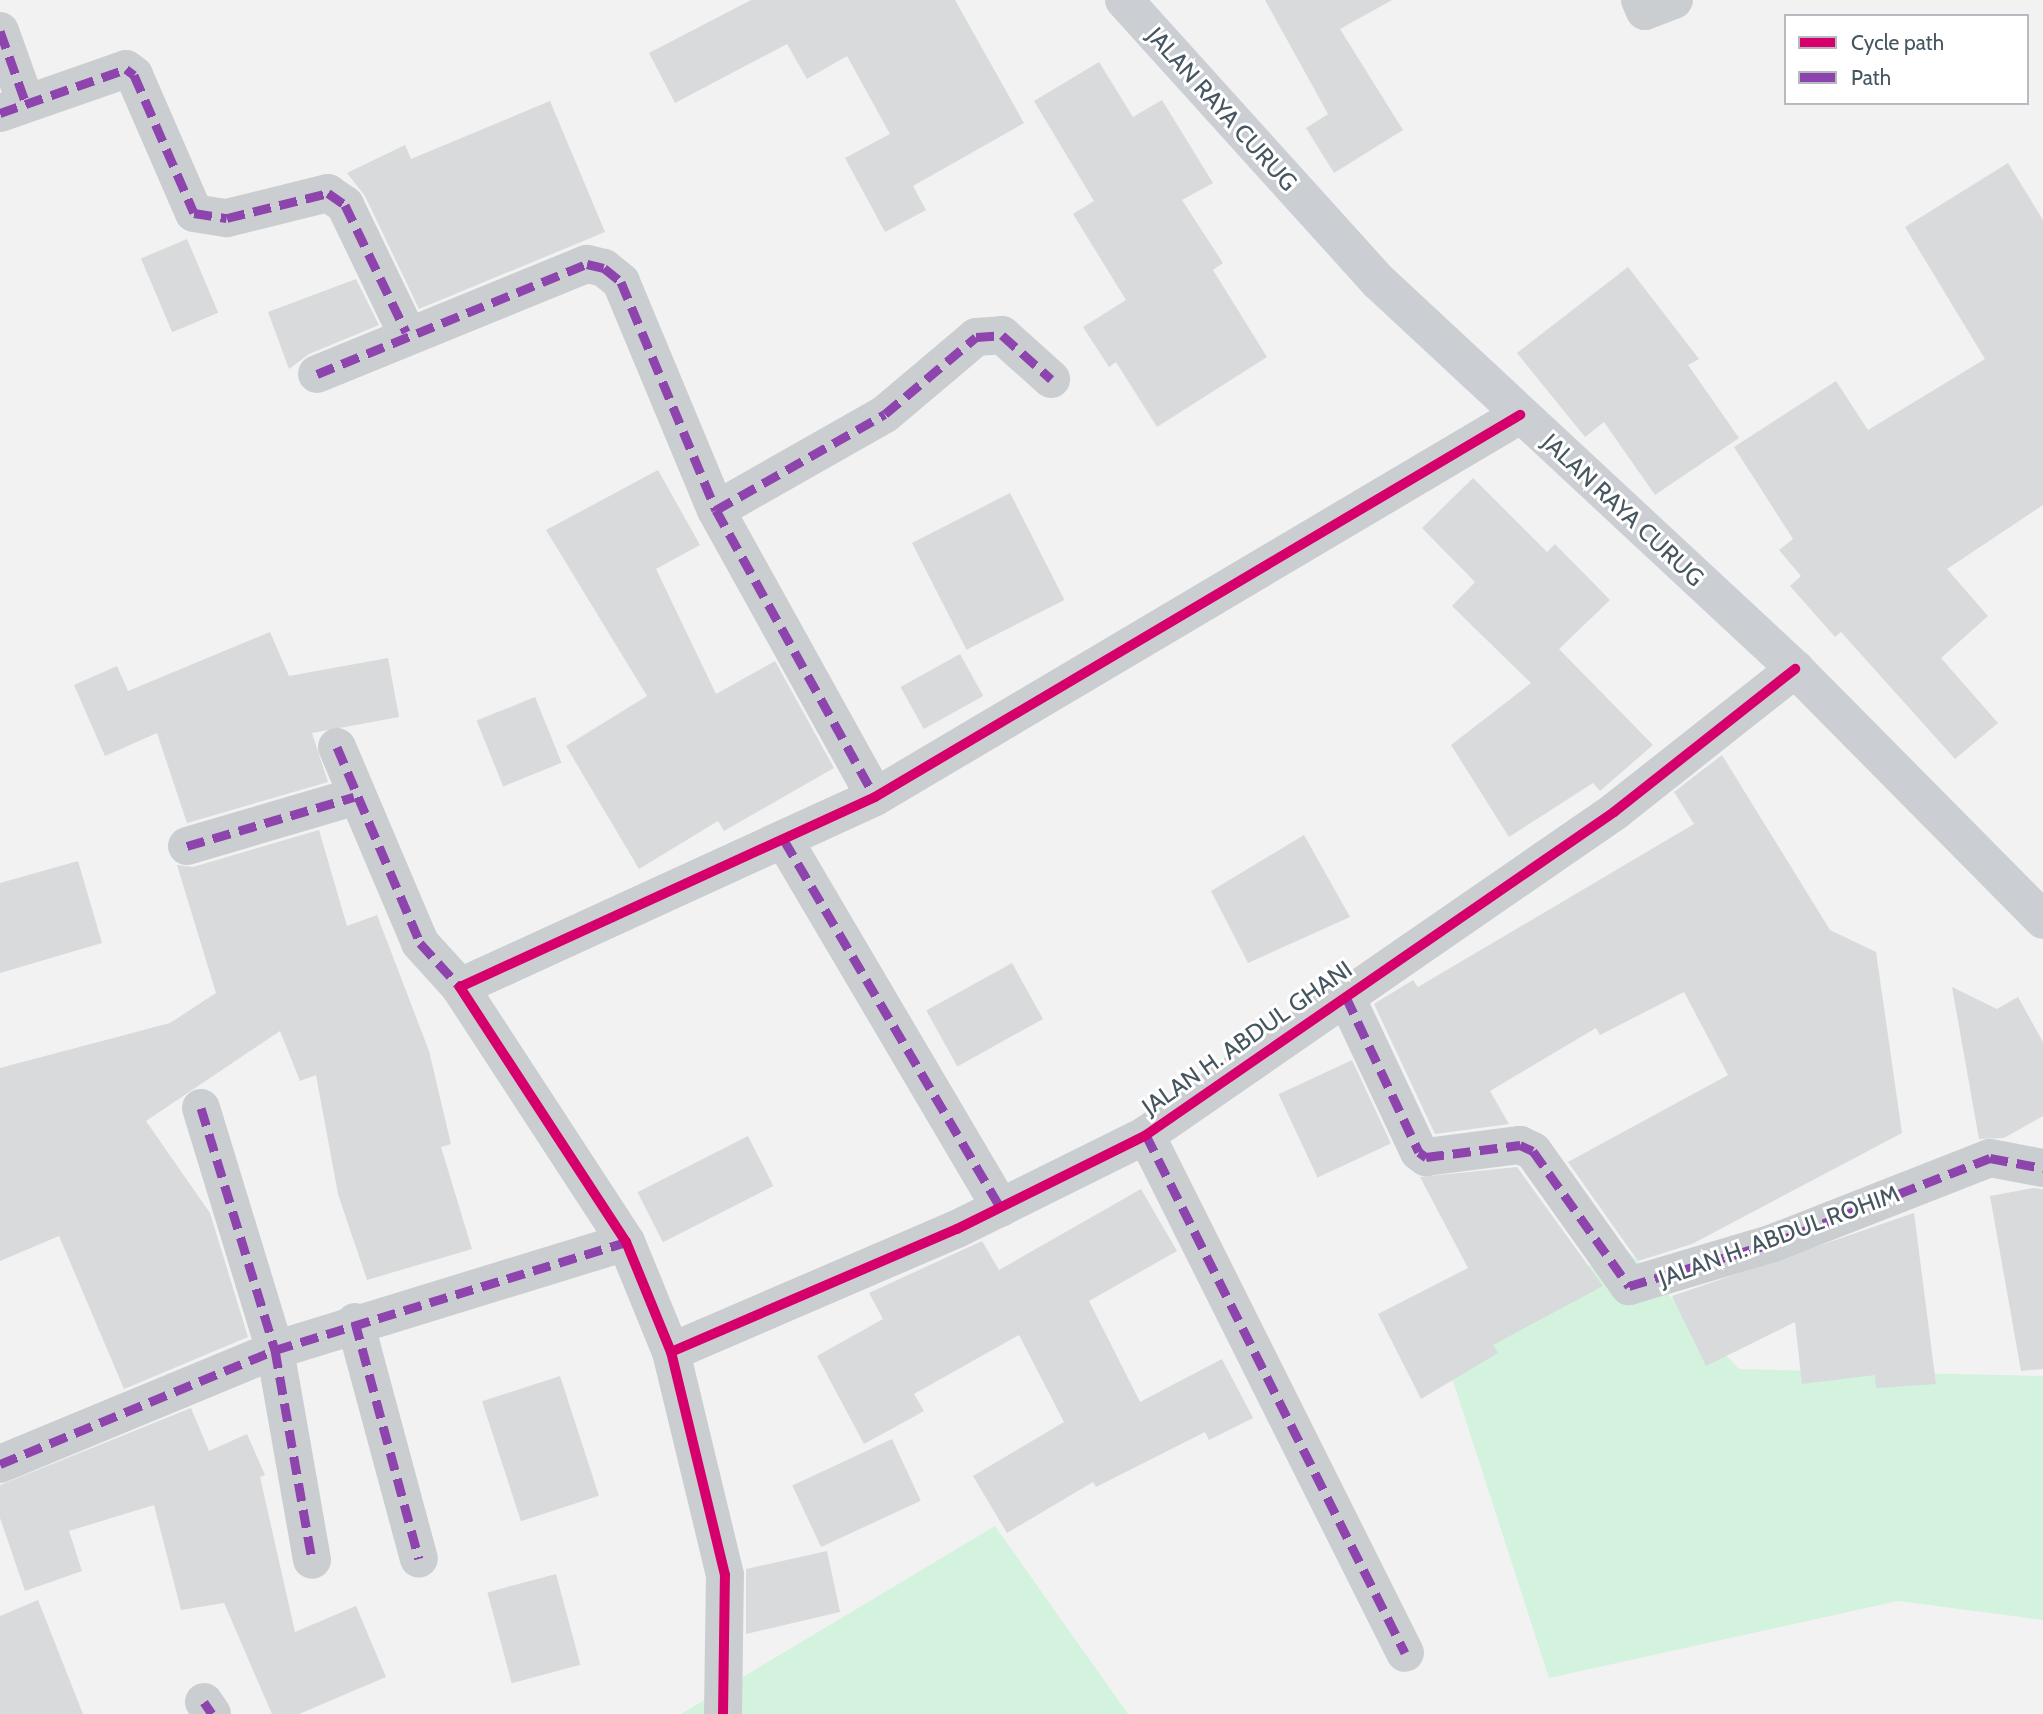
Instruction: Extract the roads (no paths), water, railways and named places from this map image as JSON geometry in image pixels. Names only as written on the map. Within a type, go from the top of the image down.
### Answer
[{"type":"main road","name":"JALAN RAYA CURUG","points":[[1124,0],[1379,282],[1795,669],[2043,920]]},
{"type":"street","points":[[0,31],[13,107],[126,69],[134,75],[194,213],[227,218],[328,193],[345,205],[406,332]]},
{"type":"street","points":[[317,374],[406,332],[587,264],[604,268],[621,282],[716,510],[875,797]]},
{"type":"street","points":[[716,510],[884,414],[976,337],[1002,335],[1051,379]]},
{"type":"street","points":[[460,987],[875,797],[1520,415]]},
{"type":"street","name":"JALAN H. ABDUL GHANI","points":[[671,1352],[1001,1208],[1146,1135],[1614,812],[1795,669]]},
{"type":"street","points":[[337,747],[354,797],[419,943],[460,987],[626,1242],[671,1352],[725,1575],[723,1714]]},
{"type":"street","points":[[187,846],[354,797]]},
{"type":"street","points":[[784,840],[1001,1208]]},
{"type":"street","name":"JALAN H. ABDUL ROHIM","points":[[1346,997],[1419,1152],[1426,1157],[1520,1145],[1534,1150],[1629,1286],[1773,1243],[1990,1158],[2043,1168]]},
{"type":"street","points":[[201,1108],[275,1350],[312,1560]]},
{"type":"street","points":[[1146,1135],[1405,1653]]},
{"type":"street","points":[[0,1464],[275,1350],[355,1322],[626,1242]]},
{"type":"street","points":[[355,1322],[419,1559]]}]
